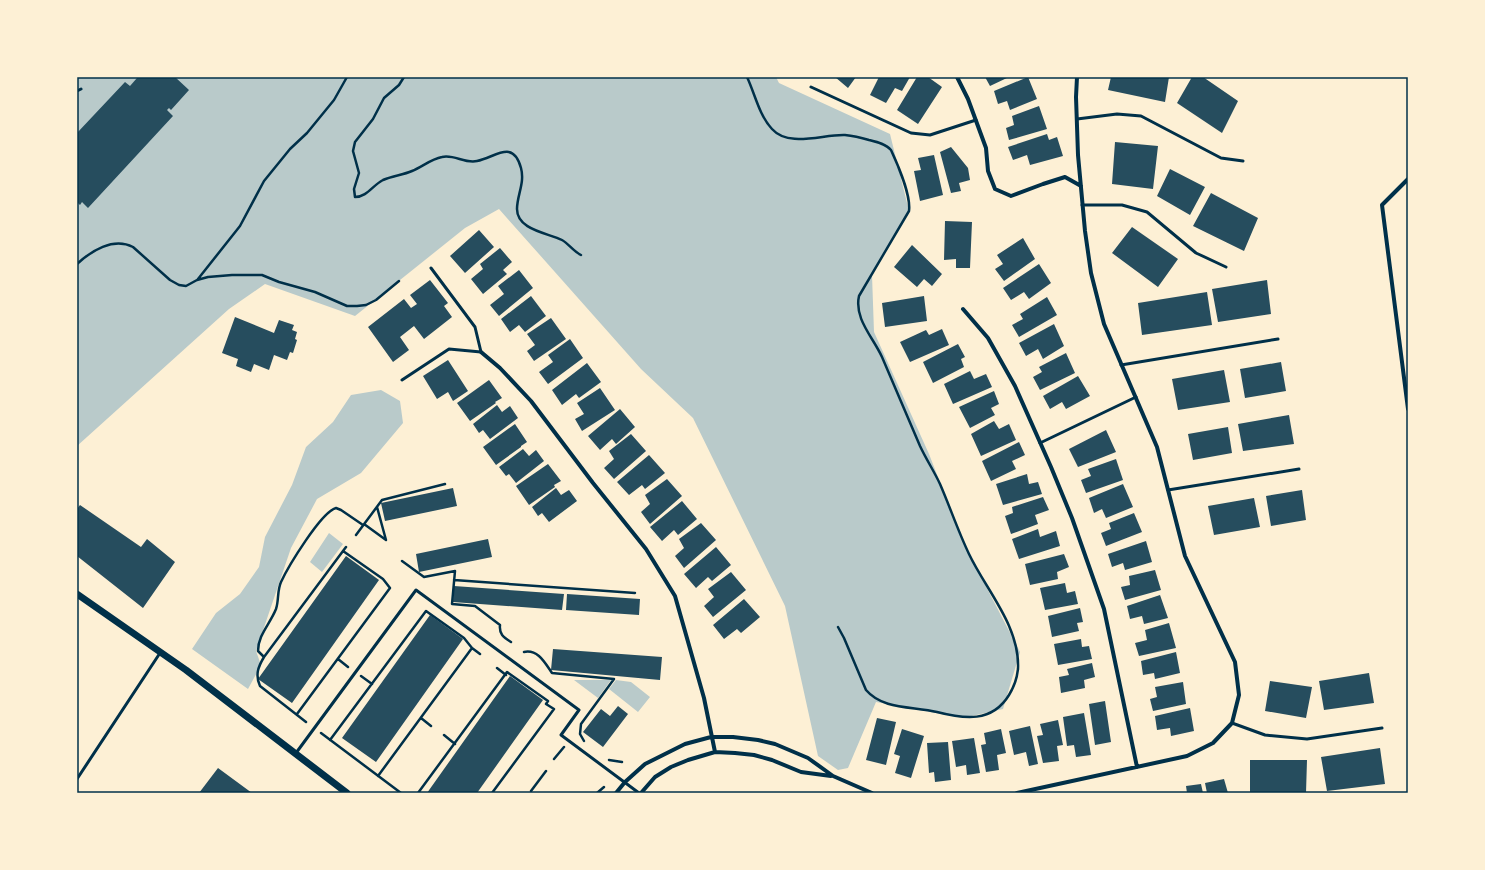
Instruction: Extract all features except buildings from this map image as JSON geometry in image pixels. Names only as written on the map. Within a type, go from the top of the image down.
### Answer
[{"type":"street","points":[[957,77],[976,120],[986,148],[988,171],[995,189],[1011,196],[1065,177],[1081,186]]},
{"type":"street","points":[[1018,793],[1187,756],[1212,743],[1232,723],[1239,695],[1235,662],[1185,556],[1158,447],[1104,324],[1091,273],[1084,231],[1076,97],[1077,77]]},
{"type":"street","points":[[1408,179],[1382,205],[1408,409]]},
{"type":"street","points":[[963,309],[988,338],[1015,386],[1072,518],[1104,609],[1137,767]]},
{"type":"street","points":[[480,352],[500,368],[531,401],[593,483],[646,549],[676,596],[704,698],[715,752]]},
{"type":"street","points":[[77,594],[186,670],[347,793]]},
{"type":"street","points":[[616,793],[625,782],[645,764],[685,744],[711,737],[733,737],[758,740],[774,744],[808,758],[833,776],[872,793]]},
{"type":"street","points":[[640,793],[655,778],[671,767],[715,752],[754,755],[772,760],[801,772],[833,776]]},
{"type":"lane","points":[[811,87],[911,133],[930,135],[976,120]]},
{"type":"lane","points":[[77,91],[81,89]]},
{"type":"lane","points":[[1077,119],[1117,114],[1141,116],[1221,158],[1242,161]]},
{"type":"lane","points":[[1082,205],[1122,205],[1147,212],[1196,253],[1226,267]]},
{"type":"lane","points":[[402,380],[449,349],[480,352],[476,327],[431,268]]},
{"type":"lane","points":[[1121,365],[1278,339]]},
{"type":"lane","points":[[1040,443],[1136,396]]},
{"type":"lane","points":[[1168,490],[1299,468]]},
{"type":"lane","points":[[296,753],[416,590],[579,710],[561,735],[640,793]]},
{"type":"lane","points":[[77,779],[160,653]]},
{"type":"lane","points":[[1232,723],[1265,735],[1307,739],[1382,728]]},
{"type":"path","points":[[197,280],[240,226],[264,181],[290,149],[307,133],[332,104],[347,77]]},
{"type":"path","points":[[404,77],[399,85],[389,93],[380,104],[373,119],[358,138],[354,146],[360,173],[354,189],[355,197],[367,193],[383,180],[411,171],[441,157],[450,156],[474,161],[500,152],[508,152],[515,155],[519,160],[522,171],[522,188],[517,211],[520,218],[528,227],[563,241],[576,253],[581,255]]},
{"type":"path","points":[[747,77],[762,116],[772,130],[778,135],[800,139],[846,135],[888,146],[892,150],[907,194],[909,211],[872,276]]},
{"type":"path","points":[[838,628],[844,638],[866,690],[871,696],[886,703],[933,711],[952,716],[974,718],[997,710],[1004,703],[1016,682],[1018,669],[1016,650],[1011,632],[1001,608],[972,560],[939,483],[920,445],[878,346],[866,330],[858,310],[857,304],[859,296],[872,276],[890,248],[905,221],[872,276]]},
{"type":"path","points":[[77,264],[95,250],[113,244],[126,244],[133,247],[177,285],[186,286],[197,280],[232,275],[262,275],[279,282],[315,292],[343,304],[357,306],[366,305],[376,300],[399,281]]},
{"type":"path","points":[[356,535],[382,500],[445,484]]},
{"type":"path","points":[[264,657],[258,651],[258,644],[275,610],[281,582],[303,543],[333,509],[336,508],[386,540],[377,506]]},
{"type":"path","points":[[306,722],[260,686],[257,680],[258,666],[346,547]]},
{"type":"path","points":[[297,714],[390,588],[383,579],[343,551]]},
{"type":"path","points":[[402,561],[424,577],[455,571],[452,604],[476,606],[500,625],[500,631],[503,638],[511,642]]},
{"type":"path","points":[[454,580],[635,593]]},
{"type":"path","points":[[330,740],[426,610],[464,638],[472,648],[480,654]]},
{"type":"path","points":[[378,776],[472,648]]},
{"type":"path","points":[[524,652],[529,651],[539,655],[552,673],[614,679],[581,724],[580,734],[589,746]]},
{"type":"path","points":[[338,659],[348,667]]},
{"type":"path","points":[[497,668],[506,675]]},
{"type":"path","points":[[418,793],[507,672],[548,701],[546,704],[554,709],[492,793]]},
{"type":"path","points":[[361,676],[372,684]]},
{"type":"path","points":[[421,718],[431,726]]},
{"type":"path","points":[[321,733],[402,793]]},
{"type":"path","points":[[444,735],[455,744]]},
{"type":"path","points":[[554,759],[564,747]]},
{"type":"path","points":[[607,759],[622,762]]},
{"type":"path","points":[[531,791],[546,771]]},
{"type":"path","points":[[597,793],[604,787]]},
{"type":"shaded area","points":[[77,77],[776,77],[779,83],[890,134],[909,211],[872,275],[874,332],[929,454],[964,544],[1020,652],[1003,709],[963,718],[876,702],[848,768],[838,770],[818,756],[785,606],[693,418],[641,369],[499,209],[465,228],[355,316],[265,284],[229,309],[77,446]]},
{"type":"shaded area","points":[[381,390],[400,401],[403,423],[361,473],[317,499],[291,548],[256,651],[261,665],[248,689],[192,649],[216,613],[240,594],[259,567],[265,537],[292,485],[306,447],[333,422],[351,395]]},
{"type":"shaded area","points":[[329,533],[343,544],[322,572],[310,562]]},
{"type":"shaded area","points":[[574,680],[611,680],[598,698]]},
{"type":"shaded area","points":[[616,680],[631,682],[650,697],[638,712],[609,689]]}]
